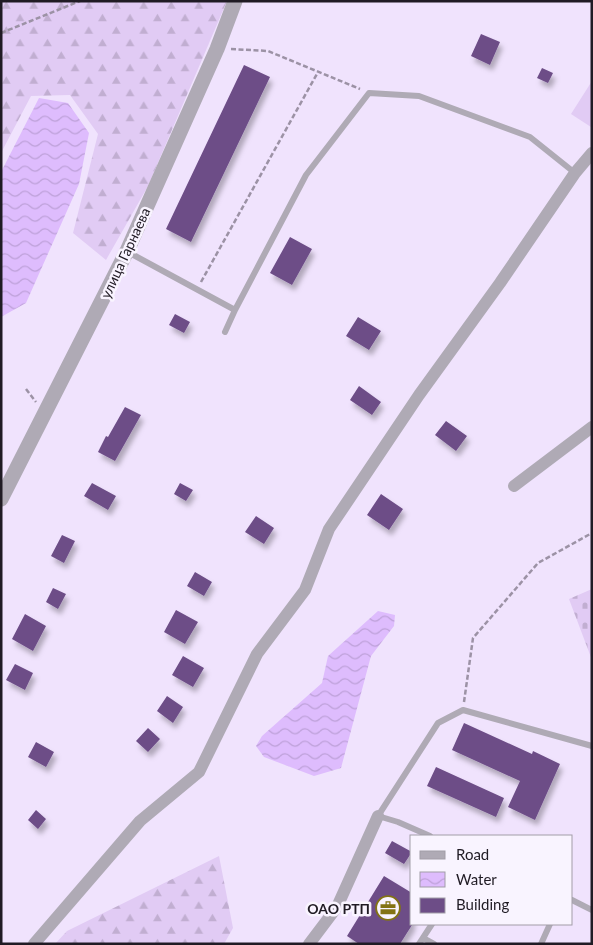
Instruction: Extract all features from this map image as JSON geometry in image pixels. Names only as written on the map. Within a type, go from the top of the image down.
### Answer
[{"type":"street","name":"улица Гарнаева","points":[[1,498],[127,251],[217,49],[235,1]]},
{"type":"street","points":[[34,944],[140,821],[198,772],[257,654],[305,590],[329,529],[419,395],[500,283],[575,172],[592,153]]},
{"type":"street","points":[[514,486],[592,427]]},
{"type":"street","points":[[309,944],[337,907],[378,816]]},
{"type":"lane","points":[[225,332],[306,175],[369,93],[419,96],[530,137],[575,172]]},
{"type":"lane","points":[[127,251],[235,310]]},
{"type":"lane","points":[[428,835],[398,822],[378,816],[438,723],[463,710],[592,746]]},
{"type":"lane","points":[[573,900],[592,910]]},
{"type":"lane","points":[[431,925],[421,941],[434,944]]},
{"type":"lane","points":[[541,944],[550,925]]},
{"type":"path","points":[[1,33],[80,1]]},
{"type":"path","points":[[217,49],[268,51],[369,93]]},
{"type":"path","points":[[197,289],[318,72]]},
{"type":"path","points":[[463,710],[473,638],[538,563],[592,533]]},
{"type":"green space","points":[[1,1],[227,1],[148,186],[106,260],[73,233],[98,134],[70,95],[31,96],[1,153]]},
{"type":"green space","points":[[592,81],[592,125],[591,127],[571,114]]},
{"type":"green space","points":[[592,589],[592,660],[569,599]]},
{"type":"green space","points":[[219,856],[233,928],[224,944],[55,944],[67,931]]},
{"type":"water","points":[[39,98],[68,103],[89,133],[79,184],[26,303],[1,317],[1,172]]},
{"type":"water","points":[[378,611],[395,615],[394,626],[371,656],[341,768],[314,776],[264,757],[256,746],[262,736],[322,683],[328,656]]},
{"type":"building","points":[[481,34],[500,42],[490,65],[471,56]]},
{"type":"building","points":[[244,65],[270,77],[191,242],[166,229]]},
{"type":"building","points":[[542,68],[553,73],[548,83],[537,78]]},
{"type":"building","points":[[290,237],[312,249],[292,285],[270,273]]},
{"type":"building","points":[[175,314],[190,322],[184,333],[169,325]]},
{"type":"building","points":[[358,317],[381,331],[369,350],[346,336]]},
{"type":"building","points":[[359,386],[381,402],[372,415],[350,400]]},
{"type":"building","points":[[125,407],[141,415],[115,461],[98,452]]},
{"type":"building","points":[[446,421],[467,436],[456,451],[435,435]]},
{"type":"building","points":[[92,483],[116,496],[108,510],[84,496]]},
{"type":"building","points":[[180,483],[193,490],[186,501],[174,494]]},
{"type":"building","points":[[381,494],[403,509],[389,530],[367,515]]},
{"type":"building","points":[[256,516],[274,528],[264,544],[245,532]]},
{"type":"building","points":[[62,535],[75,541],[64,563],[51,556]]},
{"type":"building","points":[[195,572],[212,582],[204,596],[187,586]]},
{"type":"building","points":[[53,588],[66,594],[58,609],[46,602]]},
{"type":"building","points":[[176,610],[198,622],[185,644],[164,632]]},
{"type":"building","points":[[25,614],[46,626],[33,651],[12,639]]},
{"type":"building","points":[[183,656],[204,668],[193,687],[172,675]]},
{"type":"building","points":[[15,664],[33,673],[25,690],[6,680]]},
{"type":"building","points":[[167,696],[183,707],[173,723],[157,711]]},
{"type":"building","points":[[464,723],[532,754],[533,751],[560,764],[535,820],[508,807],[520,781],[452,750]]},
{"type":"building","points":[[148,728],[160,739],[148,752],[136,741]]},
{"type":"building","points":[[36,742],[54,752],[46,767],[28,757]]},
{"type":"building","points":[[436,767],[504,798],[496,817],[427,786]]},
{"type":"building","points":[[36,810],[46,819],[38,829],[28,820]]},
{"type":"building","points":[[392,841],[410,851],[410,855],[404,864],[385,853]]},
{"type":"building","name":"ОАО РТП","points":[[384,876],[410,892],[410,925],[412,925],[400,944],[359,944],[347,936]]},
{"type":"place","name":"ОАО РТП","points":[[388,908]]}]
